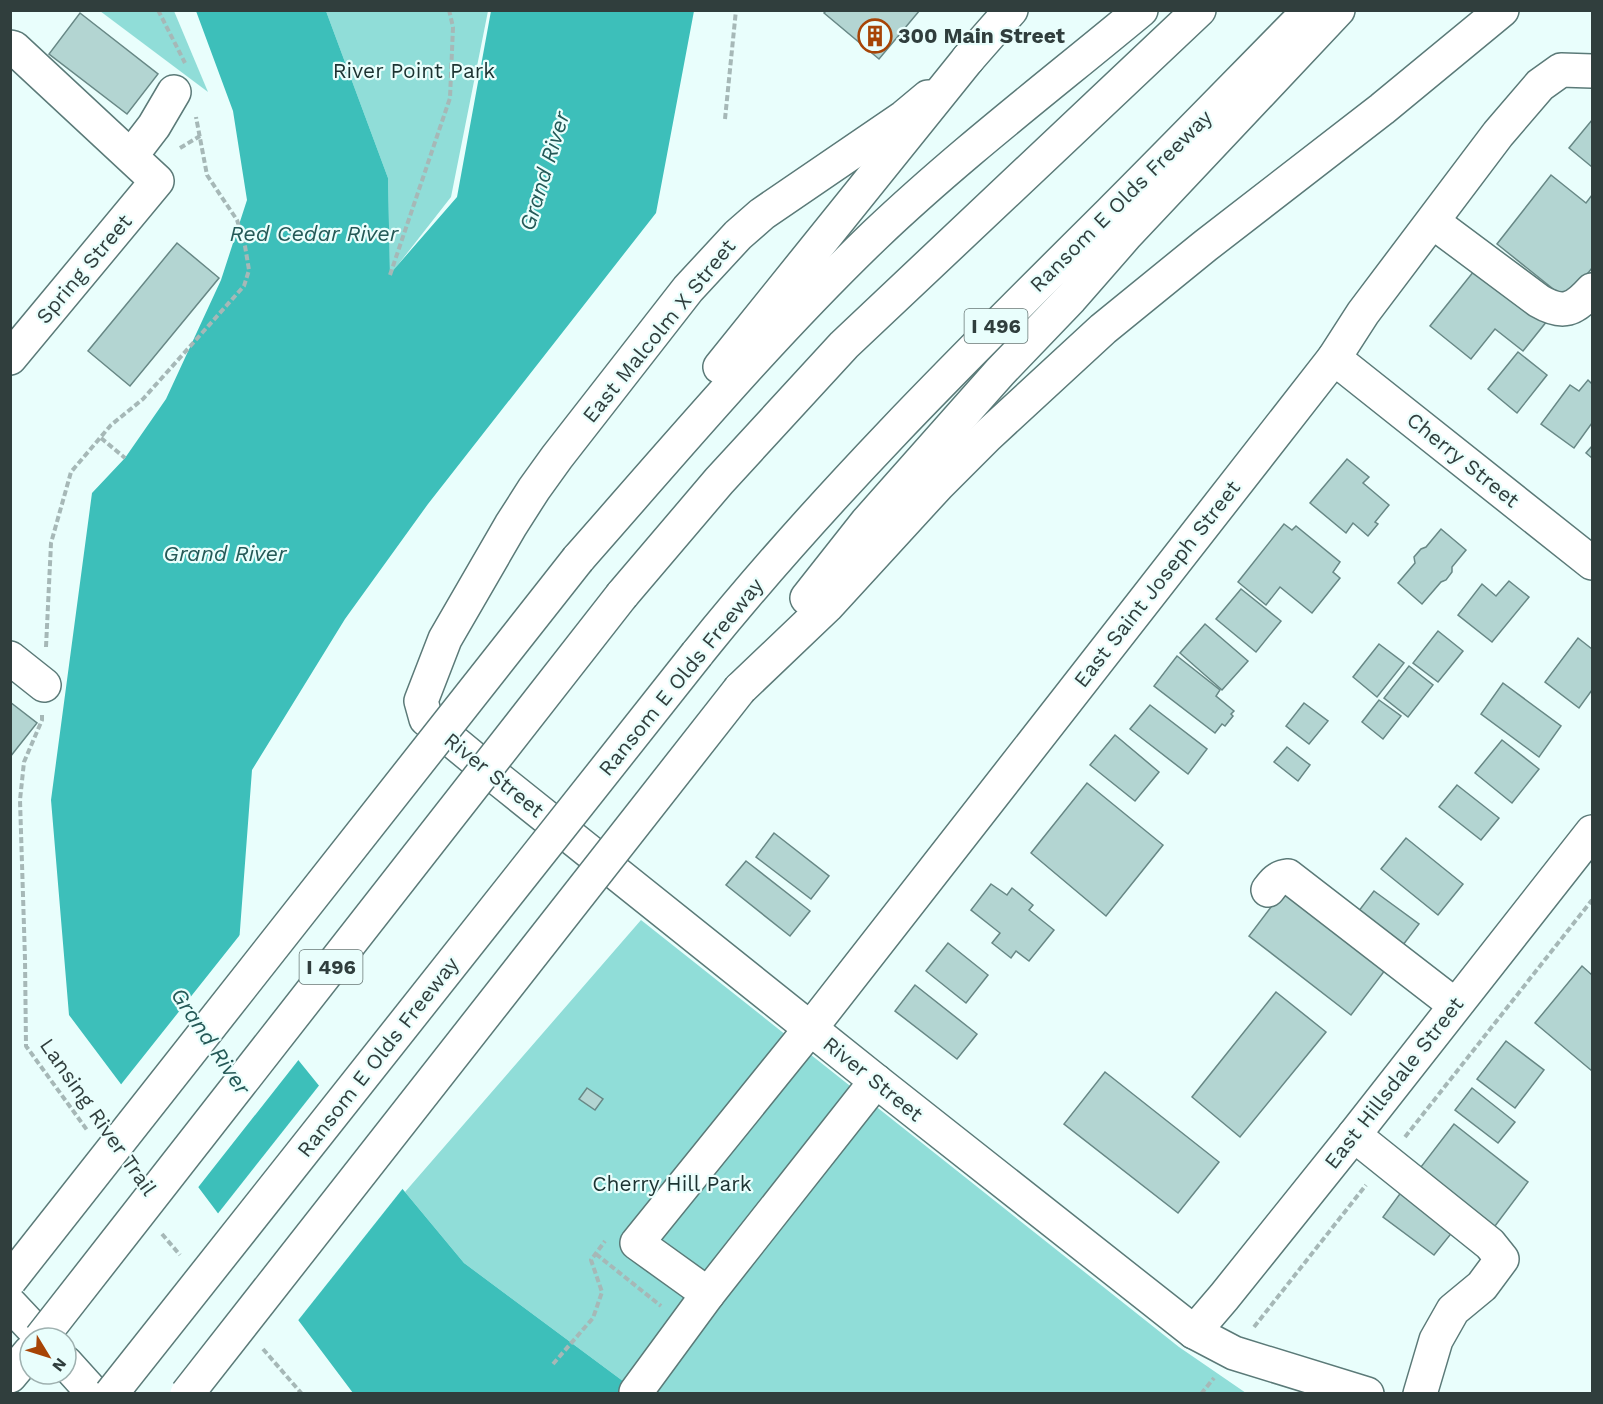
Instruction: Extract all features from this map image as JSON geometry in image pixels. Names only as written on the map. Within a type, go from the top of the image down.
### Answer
[{"type":"main road","name":"East Malcolm X Street","points":[[421,701],[445,639],[534,489],[688,289],[738,235],[762,214],[904,117],[968,59],[1011,10]]},
{"type":"main road","points":[[578,559],[775,336],[876,234],[978,143],[1142,10]]},
{"type":"main road","name":"I 496","points":[[51,1326],[622,595],[719,481],[844,345],[1199,10]]},
{"type":"main road","name":"Ransom E Olds Freeway","points":[[111,1394],[735,607],[909,415],[1309,10]]},
{"type":"main road","points":[[187,1394],[740,689],[799,607],[867,522],[1126,235],[1338,10]]},
{"type":"main road","points":[[740,689],[826,606],[963,459],[1103,328],[1382,109],[1502,10]]},
{"type":"main road","points":[[1382,109],[1519,10]]},
{"type":"main road","points":[[10,47],[14,48],[131,156],[154,126],[186,92]]},
{"type":"main road","points":[[10,1280],[578,559],[719,368],[968,59]]},
{"type":"main road","name":"East Saint Joseph Street","points":[[637,1243],[810,1029],[1334,358],[1363,313],[1498,134],[1540,85],[1561,70],[1593,71]]},
{"type":"main road","name":"Spring Street","points":[[10,358],[157,181],[131,156]]},
{"type":"main road","points":[[1433,222],[1551,308],[1561,310],[1572,308],[1593,290]]},
{"type":"main road","name":"Cherry Street","points":[[1334,358],[1593,563]]},
{"type":"main road","points":[[10,658],[44,685]]},
{"type":"main road","name":"River Street","points":[[421,701],[426,719],[501,781],[810,1029],[1194,1332],[1234,1353],[1367,1394]]},
{"type":"main road","name":"East Hillsdale Street","points":[[1194,1332],[1354,1135],[1593,832]]},
{"type":"main road","points":[[1268,890],[1275,881],[1288,876],[1455,1005]]},
{"type":"main road","points":[[636,1392],[708,1294],[876,1081]]},
{"type":"main road","points":[[1354,1135],[1490,1244],[1502,1259],[1482,1286],[1453,1310],[1436,1340],[1420,1394]]},
{"type":"main road","points":[[637,1243],[708,1294]]},
{"type":"main road","points":[[10,1304],[31,1326]]},
{"type":"main road","points":[[78,1376],[94,1394]]},
{"type":"path","points":[[158,10],[186,92]]},
{"type":"path","points":[[390,275],[450,98],[453,27],[449,10]]},
{"type":"path","points":[[724,119],[736,10]]},
{"type":"path","name":"Lansing River Trail","points":[[87,1130],[26,1046],[20,800],[24,762],[42,720],[51,543],[71,472],[111,425],[143,399],[244,286],[249,270],[237,220],[207,175],[186,92]]},
{"type":"path","points":[[101,438],[125,458]]},
{"type":"path","points":[[160,1231],[183,1258]]},
{"type":"path","points":[[553,1364],[593,1318],[602,1292],[591,1260],[609,1235],[637,1243]]},
{"type":"path","points":[[596,1254],[667,1311]]},
{"type":"path","points":[[260,1345],[302,1394]]},
{"type":"green space","points":[[100,11],[174,11],[208,92]]},
{"type":"green space","name":"River Point Park","points":[[326,11],[488,11],[451,197],[390,275],[388,178]]},
{"type":"green space","name":"Cherry Hill Park","points":[[641,920],[1179,1347],[1246,1393],[639,1393],[464,1263],[405,1192]]},
{"type":"water","name":"Grand River","points":[[196,11],[326,11],[388,178],[390,274],[457,197],[491,11],[694,11],[656,213],[428,504],[345,619],[252,770],[236,983],[464,1263],[639,1393],[353,1393],[69,1015],[51,800],[92,493],[125,458],[166,399],[221,280],[247,200],[233,111]]},
{"type":"pier","points":[[243,931],[239,982],[300,1058],[196,1190],[119,1087]]},
{"type":"pier","points":[[321,1083],[404,1187],[296,1323],[216,1216]]},
{"type":"building","name":"300 Main Street","points":[[827,10],[920,10],[879,59],[824,13]]},
{"type":"building","points":[[80,13],[158,74],[127,114],[49,54]]},
{"type":"building","points":[[1592,120],[1592,167],[1569,148]]},
{"type":"building","points":[[1551,175],[1586,203],[1592,195],[1592,268],[1567,300],[1497,244]]},
{"type":"building","points":[[177,243],[219,278],[130,386],[88,351]]},
{"type":"building","points":[[1478,266],[1547,321],[1523,351],[1495,329],[1471,359],[1430,326]]},
{"type":"building","points":[[1518,352],[1547,375],[1517,413],[1488,389]]},
{"type":"building","points":[[1588,380],[1592,384],[1592,423],[1574,448],[1541,424],[1570,385],[1579,391]]},
{"type":"building","points":[[1592,446],[1592,458],[1586,453]]},
{"type":"building","points":[[1347,459],[1369,477],[1363,483],[1389,505],[1375,522],[1378,524],[1368,536],[1353,523],[1346,533],[1310,503]]},
{"type":"building","points":[[1284,524],[1292,530],[1296,526],[1340,562],[1333,572],[1340,578],[1312,613],[1280,587],[1266,605],[1238,582]]},
{"type":"building","points":[[1441,529],[1466,550],[1452,567],[1452,572],[1446,580],[1441,582],[1422,604],[1398,583],[1415,563],[1414,557]]},
{"type":"building","points":[[1509,581],[1529,597],[1492,642],[1458,615],[1482,584],[1496,596]]},
{"type":"building","points":[[1241,589],[1281,621],[1256,652],[1216,619]]},
{"type":"building","points":[[1205,624],[1248,661],[1222,690],[1180,653]]},
{"type":"building","points":[[1438,631],[1463,651],[1438,682],[1413,663]]},
{"type":"building","points":[[1578,638],[1592,649],[1592,690],[1579,708],[1545,682]]},
{"type":"building","points":[[1379,644],[1404,663],[1377,697],[1353,677]]},
{"type":"building","points":[[1177,656],[1220,690],[1216,696],[1234,711],[1225,726],[1222,724],[1215,733],[1154,686]]},
{"type":"building","points":[[1409,666],[1433,685],[1408,717],[1384,698]]},
{"type":"building","points":[[1503,683],[1561,726],[1539,757],[1481,714]]},
{"type":"building","points":[[1379,700],[1401,716],[1383,739],[1362,722]]},
{"type":"building","points":[[10,702],[37,723],[10,757]]},
{"type":"building","points":[[1304,703],[1328,721],[1309,744],[1286,726]]},
{"type":"building","points":[[1150,705],[1207,749],[1188,774],[1130,729]]},
{"type":"building","points":[[1115,735],[1159,772],[1135,801],[1090,765]]},
{"type":"building","points":[[1502,740],[1539,769],[1512,803],[1475,773]]},
{"type":"building","points":[[1287,747],[1310,765],[1298,781],[1274,762]]},
{"type":"building","points":[[1087,783],[1163,845],[1106,916],[1031,853]]},
{"type":"building","points":[[1457,785],[1499,818],[1481,840],[1439,807]]},
{"type":"building","points":[[774,833],[829,876],[811,899],[756,857]]},
{"type":"building","points":[[1406,838],[1463,884],[1438,915],[1381,869]]},
{"type":"building","points":[[746,861],[810,911],[790,936],[726,885]]},
{"type":"building","points":[[991,884],[1007,895],[1012,888],[1033,905],[1029,910],[1054,930],[1029,961],[1016,951],[1011,958],[992,943],[1000,933],[971,910]]},
{"type":"building","points":[[1287,886],[1389,965],[1351,1015],[1249,936]]},
{"type":"building","points":[[1374,891],[1419,924],[1403,945],[1358,912]]},
{"type":"building","points":[[948,943],[988,975],[966,1003],[926,971]]},
{"type":"building","points":[[1582,966],[1592,975],[1592,1071],[1535,1023]]},
{"type":"building","points":[[915,985],[977,1034],[957,1059],[895,1011]]},
{"type":"building","points":[[1276,992],[1326,1032],[1240,1137],[1192,1097]]},
{"type":"building","points":[[1506,1041],[1544,1070],[1515,1108],[1477,1079]]},
{"type":"building","points":[[1105,1072],[1219,1162],[1178,1213],[1064,1124]]},
{"type":"building","points":[[587,1088],[603,1099],[595,1110],[579,1099]]},
{"type":"building","points":[[1472,1088],[1515,1122],[1498,1143],[1455,1110]]},
{"type":"building","points":[[1454,1124],[1528,1182],[1489,1234],[1414,1176]]},
{"type":"building","points":[[1402,1191],[1454,1230],[1434,1255],[1383,1217]]},
{"type":"place","name":"300 Main Street","points":[[875,36]]},
{"type":"water label","name":"Red Cedar River","points":[[314,233]]}]
